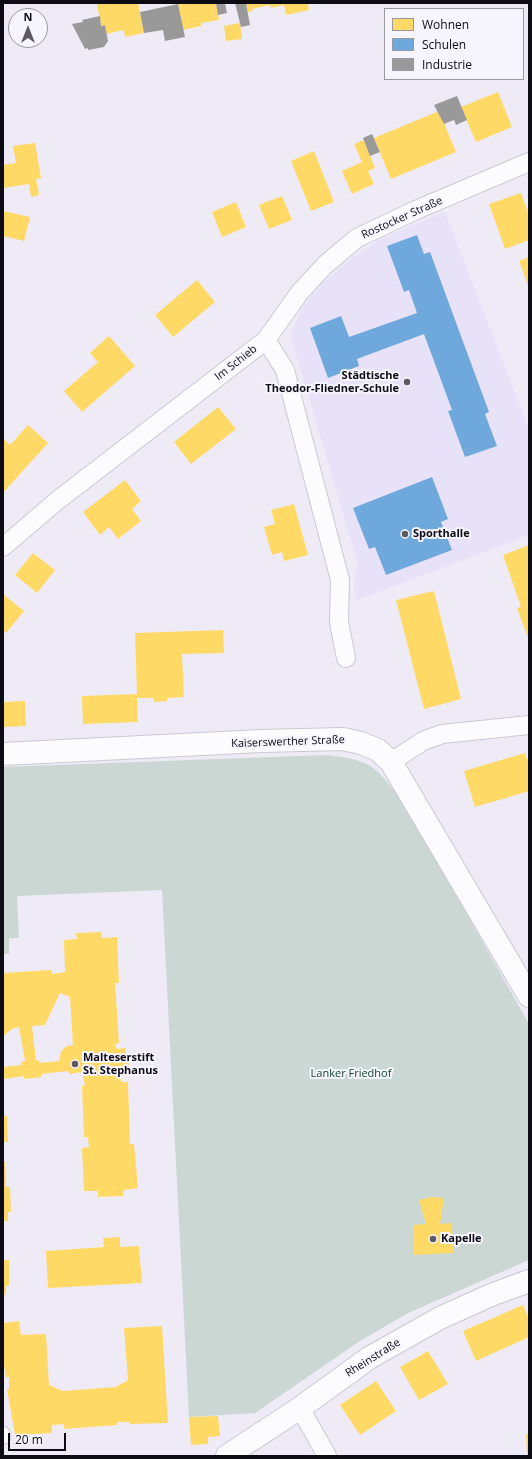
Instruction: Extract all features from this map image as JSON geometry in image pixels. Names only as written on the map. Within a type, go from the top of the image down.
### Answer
[{"type":"street","name":"Rostocker Straße","points":[[266,340],[300,292],[320,270],[357,238],[416,210],[529,162]]},
{"type":"street","name":"Im Schieb","points":[[3,547],[58,500],[266,340],[285,370],[340,580],[339,622],[346,658]]},
{"type":"street","points":[[391,762],[423,741],[442,734],[529,725]]},
{"type":"street","name":"Kaiserswerther Straße","points":[[3,754],[261,741],[343,739],[361,743],[378,750],[391,762],[529,996]]},
{"type":"street","name":"Rheinstraße","points":[[228,1456],[300,1408],[369,1358],[434,1322],[491,1295],[529,1281]]},
{"type":"street","points":[[300,1408],[327,1456]]},
{"type":"shaded area","name":"Städtische Theodor-Fliedner-Schule","points":[[445,212],[529,429],[529,535],[357,600],[354,589],[357,561],[290,334],[307,301],[322,284],[349,260],[380,239]]},
{"type":"green space","name":"Lanker Friedhof","points":[[326,755],[354,759],[372,767],[379,773],[404,803],[529,1024],[529,1260],[408,1313],[360,1341],[255,1413],[189,1417],[162,890],[17,896],[19,938],[9,938],[9,954],[3,954],[3,767]]},
{"type":"building: Wohnen","points":[[138,3],[144,33],[125,37],[124,30],[106,34],[105,25],[101,26],[97,4]]},
{"type":"building: Wohnen","points":[[216,3],[219,20],[201,23],[201,26],[183,30],[178,4]]},
{"type":"building: Wohnen","points":[[246,3],[308,3],[309,10],[286,15],[284,5],[271,8],[270,5],[252,9],[253,11],[248,12]]},
{"type":"building: Wohnen","points":[[240,23],[242,39],[226,41],[224,26]]},
{"type":"building: Wohnen","points":[[498,92],[512,127],[476,142],[461,107]]},
{"type":"building: Wohnen","points":[[439,111],[456,152],[391,179],[374,138]]},
{"type":"building: Wohnen","points":[[364,140],[375,168],[368,171],[374,184],[352,194],[342,171],[362,162],[354,144]]},
{"type":"building: Wohnen","points":[[35,143],[41,178],[36,179],[39,195],[31,197],[29,184],[3,188],[3,165],[16,163],[13,146]]},
{"type":"building: Wohnen","points":[[314,151],[334,202],[311,211],[291,161]]},
{"type":"building: Wohnen","points":[[521,193],[529,215],[529,240],[505,249],[489,204]]},
{"type":"building: Wohnen","points":[[282,196],[292,220],[269,229],[259,205]]},
{"type":"building: Wohnen","points":[[236,202],[246,227],[222,237],[212,212]]},
{"type":"building: Wohnen","points":[[3,211],[30,217],[24,241],[3,236]]},
{"type":"building: Wohnen","points":[[529,257],[529,288],[519,261]]},
{"type":"building: Wohnen","points":[[197,280],[215,302],[173,337],[155,315]]},
{"type":"building: Wohnen","points":[[109,336],[135,366],[82,412],[64,391],[98,362],[90,353]]},
{"type":"building: Wohnen","points":[[218,407],[236,429],[191,464],[174,442]]},
{"type":"building: Wohnen","points":[[28,425],[48,443],[3,493],[3,438],[10,445]]},
{"type":"building: Wohnen","points":[[125,480],[141,501],[132,509],[141,521],[118,539],[109,527],[100,535],[83,512]]},
{"type":"building: Wohnen","points":[[294,504],[308,555],[284,561],[282,552],[272,555],[264,527],[275,524],[271,510]]},
{"type":"building: Wohnen","points":[[529,545],[529,641],[517,608],[521,607],[503,555]]},
{"type":"building: Wohnen","points":[[33,553],[55,570],[37,593],[15,575]]},
{"type":"building: Wohnen","points":[[434,591],[461,699],[424,709],[396,600]]},
{"type":"building: Wohnen","points":[[3,594],[24,611],[6,633],[3,630]]},
{"type":"building: Wohnen","points":[[223,630],[224,653],[182,654],[184,697],[167,698],[167,701],[154,702],[154,698],[137,698],[138,722],[83,724],[82,696],[137,694],[135,633]]},
{"type":"building: Wohnen","points":[[25,701],[26,726],[3,727],[3,702]]},
{"type":"building: Wohnen","points":[[525,753],[529,765],[529,791],[475,807],[464,771]]},
{"type":"building: Wohnen","name":"Malteserstift St. Stephanus","points":[[101,932],[102,938],[117,937],[119,983],[115,983],[119,1043],[115,1044],[117,1049],[125,1048],[129,1066],[120,1068],[121,1082],[128,1082],[130,1144],[134,1144],[138,1188],[124,1190],[123,1196],[98,1197],[98,1191],[84,1191],[82,1148],[89,1147],[88,1137],[84,1137],[82,1086],[85,1085],[82,1072],[70,1074],[68,1071],[41,1074],[41,1077],[24,1079],[24,1076],[3,1079],[3,1067],[22,1065],[21,1062],[25,1061],[19,1027],[12,1029],[3,1036],[3,973],[51,970],[52,974],[65,972],[64,940],[77,939],[76,933]],"holes":[[[60,993],[70,997],[73,1045],[67,1046],[61,1051],[59,1061],[39,1063],[39,1060],[36,1061],[32,1026],[45,1025]]]},
{"type":"building: Wohnen","points":[[3,1116],[7,1116],[8,1142],[3,1142]]},
{"type":"building: Wohnen","points":[[3,1162],[5,1162],[6,1187],[10,1187],[11,1212],[8,1212],[8,1221],[3,1221]]},
{"type":"building: Wohnen","name":"Kapelle","points":[[432,1197],[444,1198],[440,1224],[452,1223],[453,1253],[414,1255],[413,1225],[426,1224],[419,1200]]},
{"type":"building: Wohnen","points":[[120,1237],[120,1247],[139,1246],[142,1283],[48,1288],[46,1251],[104,1247],[103,1238]]},
{"type":"building: Wohnen","points":[[3,1260],[9,1260],[9,1285],[6,1286],[6,1294],[3,1295]]},
{"type":"building: Wohnen","points":[[523,1305],[529,1319],[529,1337],[476,1361],[463,1331]]},
{"type":"building: Wohnen","points":[[19,1321],[21,1335],[46,1334],[49,1385],[63,1391],[116,1387],[128,1380],[124,1328],[162,1326],[168,1423],[130,1424],[130,1422],[117,1422],[117,1425],[64,1429],[64,1424],[52,1425],[52,1433],[15,1435],[7,1389],[9,1389],[9,1377],[6,1377],[3,1360],[3,1323]]},
{"type":"building: Wohnen","points":[[428,1351],[448,1384],[419,1400],[400,1367]]},
{"type":"building: Wohnen","points":[[376,1381],[396,1411],[360,1435],[340,1405]]},
{"type":"building: Wohnen","points":[[218,1416],[220,1436],[208,1437],[208,1444],[191,1445],[189,1417]]},
{"type":"building: Wohnen","points":[[526,1434],[529,1434],[529,1456],[527,1456]]},
{"type":"building: Schulen","points":[[417,235],[424,254],[430,252],[489,412],[485,414],[497,446],[465,457],[448,411],[452,410],[424,334],[357,359],[359,366],[328,378],[310,328],[341,316],[349,337],[417,313],[409,290],[404,292],[387,246]]},
{"type":"building: Schulen","name":"Sporthalle","points":[[432,477],[448,519],[441,522],[452,550],[386,575],[375,547],[369,549],[353,508]]},
{"type":"building: Industrie","points":[[216,3],[225,3],[227,13],[218,15]]},
{"type":"building: Industrie","points":[[235,3],[246,3],[250,25],[241,27]]},
{"type":"building: Industrie","points":[[178,4],[185,37],[165,41],[163,30],[144,33],[140,12]]},
{"type":"building: Industrie","points":[[100,16],[101,26],[105,25],[108,41],[104,47],[88,50],[88,48],[85,49],[72,24]]},
{"type":"building: Industrie","points":[[457,96],[467,120],[456,125],[454,120],[444,124],[434,105]]},
{"type":"building: Industrie","points":[[372,134],[380,152],[370,156],[363,138]]},
{"type":"place","name":"Städtische Theodor-Fliedner-Schule","points":[[407,382]]},
{"type":"place","name":"Sporthalle","points":[[405,534]]},
{"type":"place","name":"Malteserstift St. Stephanus","points":[[75,1064]]},
{"type":"place","name":"Kapelle","points":[[433,1239]]}]
